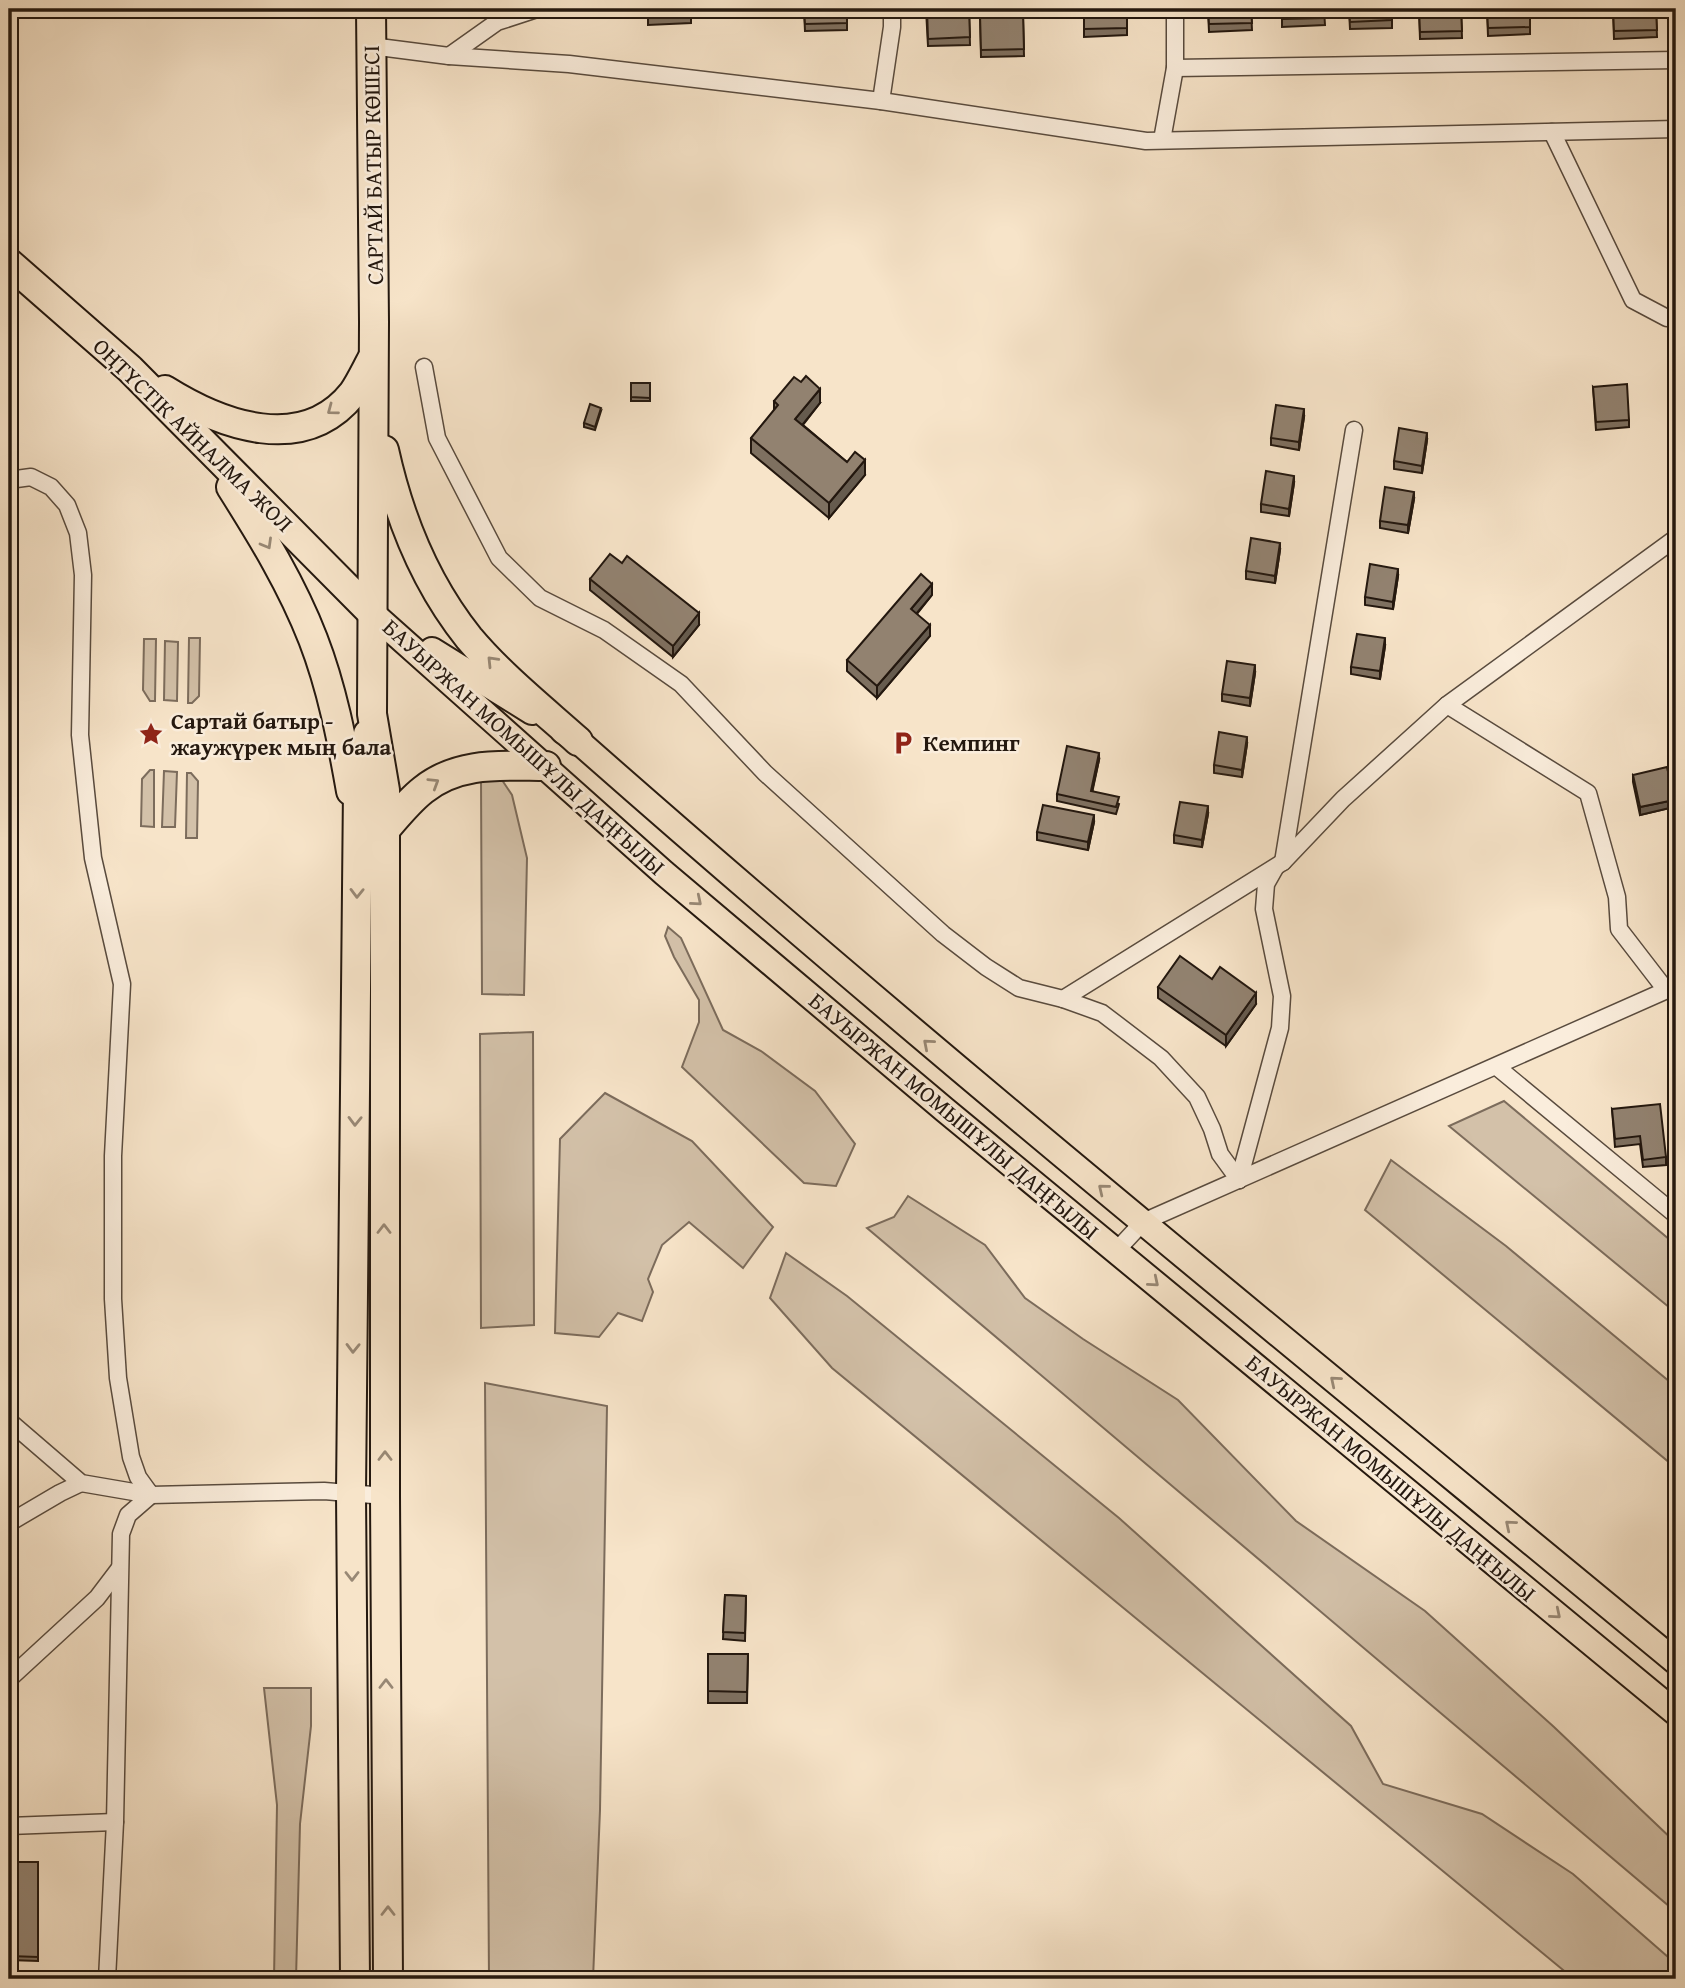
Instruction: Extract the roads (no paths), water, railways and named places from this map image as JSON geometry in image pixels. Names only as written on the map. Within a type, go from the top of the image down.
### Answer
[{"type":"highway","name":"САРТАЙ БАТЫР КӨШЕСІ","points":[[371,9],[374,357]]},
{"type":"highway","name":"ОҢТҮСТІК АЙНАЛМА ЖОЛ","points":[[9,263],[130,369],[371,612]]},
{"type":"highway","points":[[130,369],[176,398],[215,418],[281,431],[308,426],[332,411],[352,393],[374,357]]},
{"type":"highway","points":[[374,357],[372,714],[385,790],[388,1979]]},
{"type":"highway","points":[[374,357],[381,438],[392,488],[410,538],[431,582],[470,639],[578,741]]},
{"type":"highway","points":[[205,444],[269,547],[313,640],[332,700],[357,825]]},
{"type":"highway","points":[[355,1979],[351,1493],[357,825],[358,789],[372,714]]},
{"type":"highway","points":[[385,830],[424,789],[452,773],[481,766],[546,766]]},
{"type":"main road","name":"БАУЫРЖАН МОМЫШҰЛЫ ДАҢҒЫЛЫ","points":[[371,612],[578,741],[980,1089],[1676,1662]]},
{"type":"main road","name":"БАУЫРЖАН МОМЫШҰЛЫ ДАҢҒЫЛЫ","points":[[371,612],[664,873],[945,1110],[1676,1713]]},
{"type":"street","points":[[449,56],[497,22],[537,9]]},
{"type":"street","points":[[881,101],[892,27],[892,9]]},
{"type":"street","points":[[1162,139],[1175,68],[1175,9]]},
{"type":"street","points":[[371,46],[449,56],[569,64],[881,101],[1146,141],[1676,129]]},
{"type":"street","points":[[1175,68],[1676,60]]},
{"type":"street","points":[[1552,132],[1633,300],[1667,318],[1676,318]]},
{"type":"street","points":[[424,366],[437,438],[499,558],[540,598],[604,630],[681,684],[765,773],[943,934],[986,967],[1019,988],[1063,999],[1101,1013],[1161,1058],[1197,1097],[1220,1154],[1239,1180]]},
{"type":"street","points":[[1063,999],[1279,865],[1354,430]]},
{"type":"street","points":[[11,479],[31,477],[51,487],[67,505],[78,533],[83,575],[80,735],[93,858],[122,984],[113,1156],[113,1299],[118,1378],[131,1457],[138,1477],[151,1495]]},
{"type":"street","points":[[1239,1180],[1280,1028],[1282,996],[1264,909],[1266,884],[1279,865],[1343,799],[1447,705],[1676,538]]},
{"type":"street","points":[[1116,1251],[1143,1222],[1671,988],[1619,929],[1617,897],[1588,793],[1447,705]]},
{"type":"street","points":[[1497,1067],[1676,1215]]},
{"type":"street","points":[[9,1421],[81,1483],[151,1495],[324,1491],[385,1496]]},
{"type":"street","points":[[9,1523],[81,1483]]},
{"type":"street","points":[[107,1979],[115,1822],[118,1569],[121,1534],[128,1514],[151,1495]]},
{"type":"street","points":[[9,1679],[97,1598],[118,1569]]},
{"type":"street","points":[[9,1826],[115,1822]]},
{"type":"place","name":"Сартай батыр - жаужүрек мың бала","points":[[151,734]]},
{"type":"place","name":"Кемпинг","points":[[903,743]]}]
